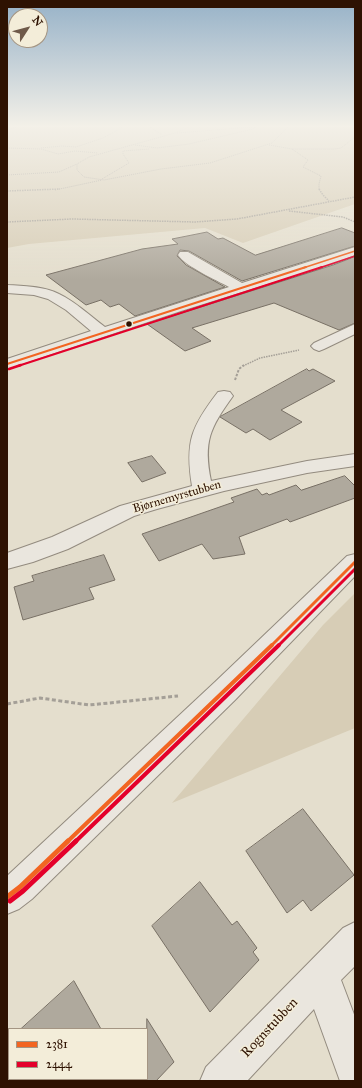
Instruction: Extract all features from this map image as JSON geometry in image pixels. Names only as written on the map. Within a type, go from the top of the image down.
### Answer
[{"type":"street","points":[[7,364],[102,332],[308,268],[355,251]]},
{"type":"street","points":[[184,255],[240,288]]},
{"type":"street","points":[[7,289],[35,291],[54,297],[102,332]]},
{"type":"street","points":[[319,346],[355,328]]},
{"type":"street","points":[[202,488],[198,466],[199,439],[204,423],[224,396]]},
{"type":"street","name":"Bjørnemyrstubben","points":[[7,561],[60,543],[127,511],[202,488],[307,467],[355,460]]},
{"type":"street","points":[[7,898],[225,691],[355,562]]},
{"type":"street","name":"Rognstubben","points":[[220,1081],[355,940]]},
{"type":"street","points":[[321,974],[355,1069]]},
{"type":"path","points":[[94,178],[104,180]]},
{"type":"path","points":[[7,191],[54,190],[116,178]]},
{"type":"path","points":[[321,178],[318,188],[320,194],[329,201]]},
{"type":"path","points":[[7,222],[72,219],[195,222],[237,219],[355,196]]},
{"type":"path","points":[[285,210],[343,217],[355,222]]},
{"type":"path","points":[[224,396],[233,384],[240,369],[248,363],[260,358],[319,346]]},
{"type":"path","points":[[7,704],[40,698],[89,705],[182,695]]},
{"type":"shaded area","points":[[7,178],[355,178],[355,204],[243,243],[205,228],[29,244],[7,248]]},
{"type":"shaded area","points":[[355,593],[355,728],[172,803],[323,625]]},
{"type":"building","points":[[342,228],[355,233],[355,246],[242,281],[189,251],[180,250],[177,256],[186,265],[225,287],[135,316],[119,304],[110,307],[101,300],[86,305],[46,275],[142,249],[178,244],[172,239],[207,232],[218,239],[223,238],[255,255]]},
{"type":"building","points":[[355,257],[355,323],[339,330],[274,303],[192,328],[211,341],[185,351],[147,324],[333,265]]},
{"type":"building","points":[[307,369],[309,371],[313,369],[335,381],[281,410],[302,422],[270,440],[253,429],[246,433],[220,417]]},
{"type":"building","points":[[152,456],[166,473],[142,482],[128,463]]},
{"type":"building","points":[[345,476],[355,486],[355,498],[290,522],[287,519],[239,537],[245,554],[213,559],[202,544],[159,561],[142,534],[234,502],[231,498],[257,489],[262,495],[267,493],[269,495],[296,485],[301,490]]},
{"type":"building","points":[[104,555],[115,580],[89,588],[94,599],[23,620],[14,587],[34,581],[32,576]]},
{"type":"building","points":[[303,809],[354,875],[311,911],[303,900],[287,913],[246,851]]},
{"type":"building","points":[[200,882],[232,925],[237,921],[257,948],[253,952],[259,960],[210,1012],[152,926]]},
{"type":"building","points":[[74,981],[100,1028],[22,1028]]},
{"type":"building","points":[[147,1019],[174,1062],[156,1081],[147,1081]]},
{"type":"transit line","name":"2381","points":[[7,364],[355,251]]},
{"type":"transit line","name":"2444","points":[[9,369],[355,256]]},
{"type":"transit line","name":"2381","points":[[7,897],[20,887],[225,691],[355,562]]},
{"type":"transit line","name":"2444","points":[[10,901],[23,891],[228,695],[355,569]]}]
